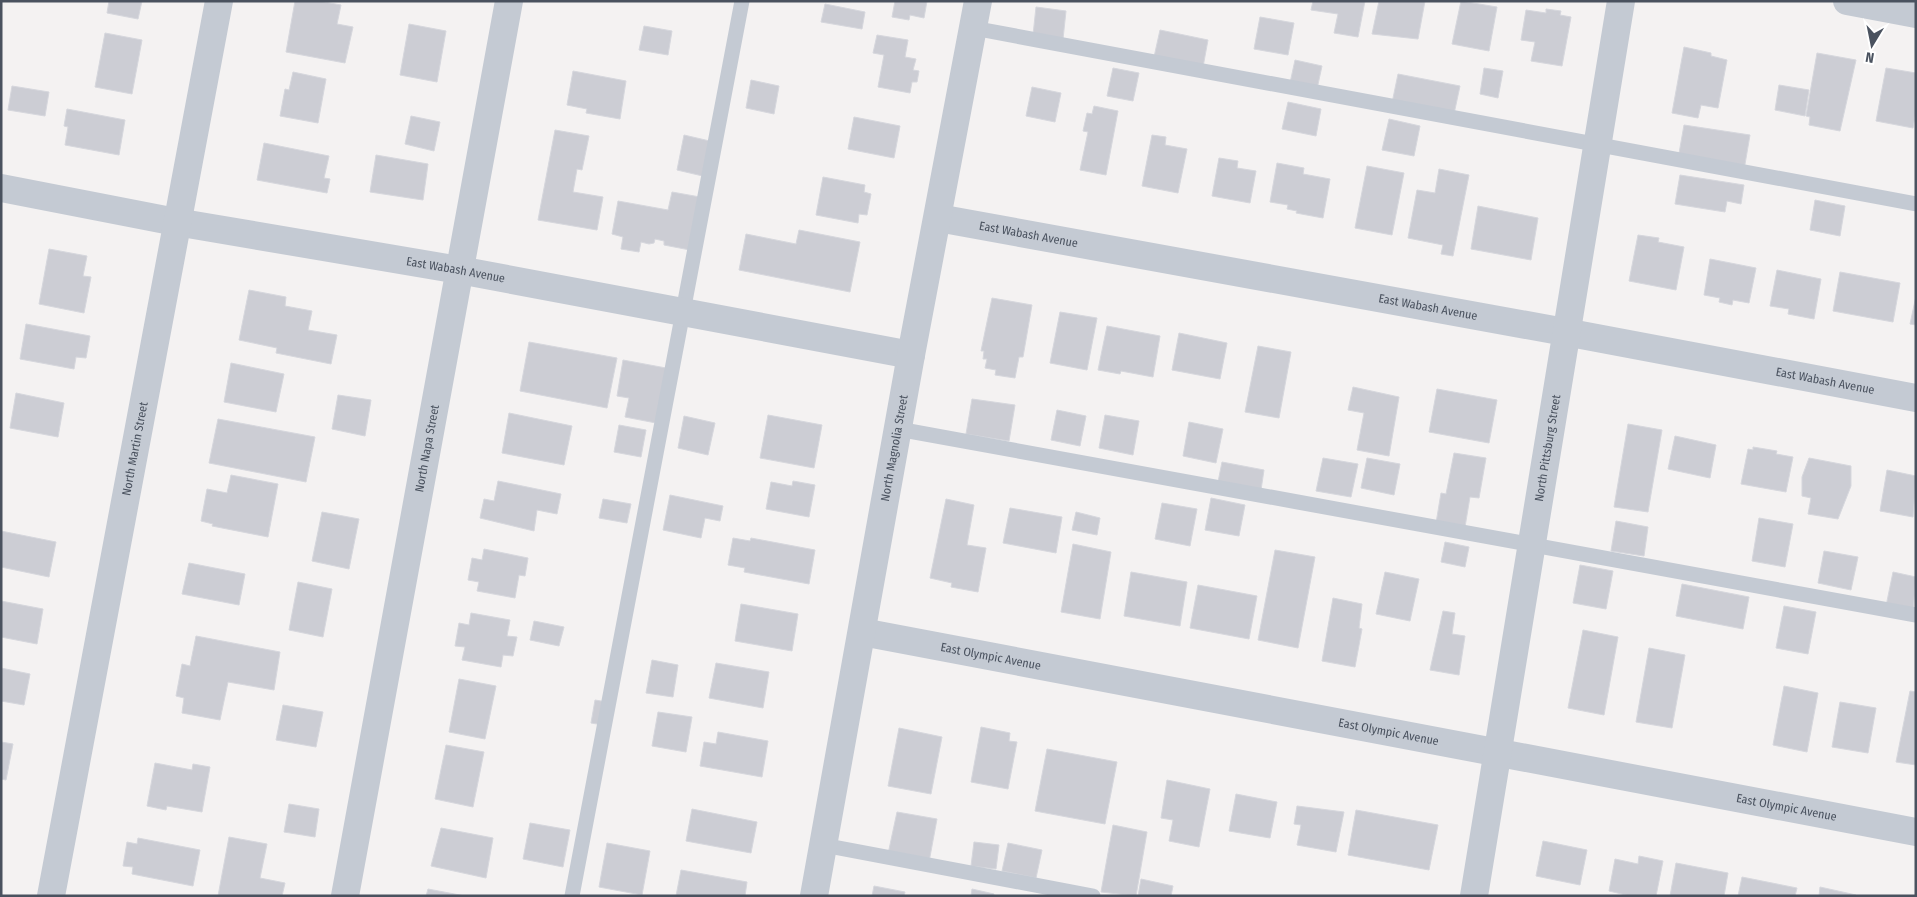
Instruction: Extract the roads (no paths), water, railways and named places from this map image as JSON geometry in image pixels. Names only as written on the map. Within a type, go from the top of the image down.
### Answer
[{"type":"street","name":"North Martin Street","points":[[51,896],[218,1]]},
{"type":"street","name":"North Napa Street","points":[[345,896],[509,1]]},
{"type":"street","name":"North Magnolia Street","points":[[814,896],[911,355],[978,1]]},
{"type":"street","name":"North Pittsburg Street","points":[[1474,896],[1565,332],[1621,1]]},
{"type":"street","points":[[1847,1],[1916,14]]},
{"type":"street","name":"East Wabash Avenue","points":[[1,188],[176,222],[459,270],[911,355]]},
{"type":"street","name":"East Wabash Avenue","points":[[938,218],[1916,398]]},
{"type":"street","name":"East Olympic Avenue","points":[[862,632],[1916,832]]},
{"type":"lane","points":[[572,896],[742,1]]},
{"type":"lane","points":[[974,28],[1916,204]]},
{"type":"lane","points":[[898,428],[1916,614]]},
{"type":"lane","points":[[823,845],[1092,896]]}]
